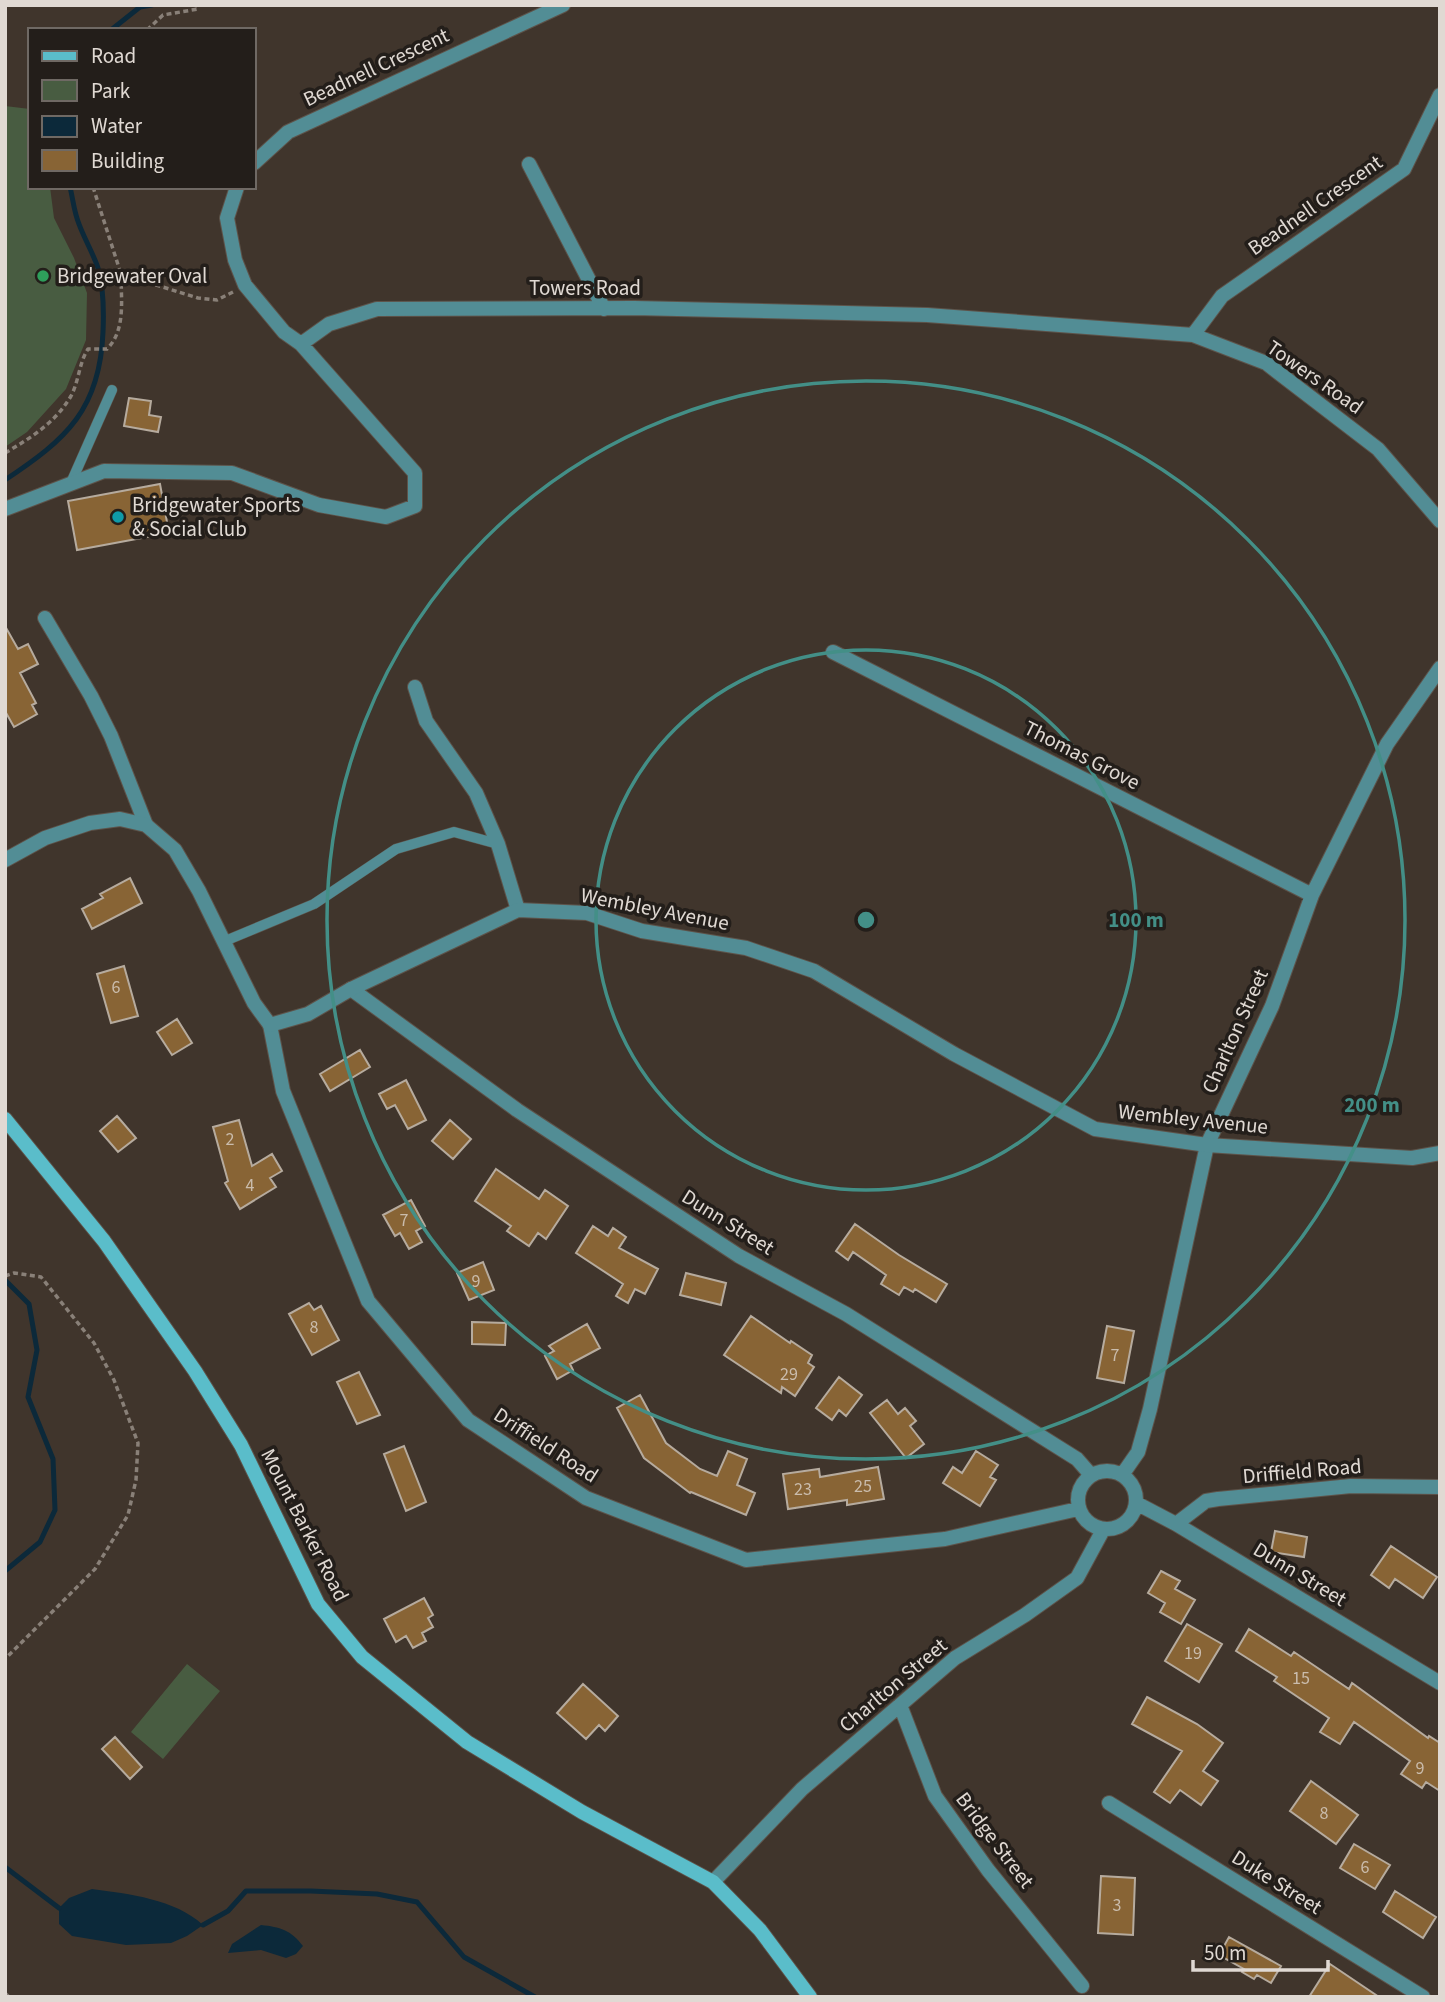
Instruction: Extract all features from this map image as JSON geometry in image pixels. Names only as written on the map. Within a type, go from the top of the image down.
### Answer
[{"type":"main road","name":"Mount Barker Road","points":[[5,1119],[104,1241],[195,1371],[241,1445],[318,1604],[362,1657],[467,1742],[582,1812],[713,1882],[760,1930],[810,1997]]},
{"type":"street","name":"Beadnell Crescent","points":[[256,161],[288,132],[563,5]]},
{"type":"street","name":"Beadnell Crescent","points":[[1193,335],[1222,296],[1404,169],[1440,95]]},
{"type":"street","points":[[529,164],[604,309]]},
{"type":"street","points":[[5,509],[104,471],[232,473],[319,505],[386,517],[415,506],[415,473],[301,344],[284,332],[245,285],[235,260],[227,218],[236,189]]},
{"type":"street","name":"Towers Road","points":[[301,344],[329,324],[377,309],[604,309],[928,315],[1193,335],[1266,363],[1378,449],[1440,521]]},
{"type":"street","points":[[45,618],[111,736],[146,825],[174,850],[199,891],[254,1003],[270,1024]]},
{"type":"street","name":"Thomas Grove","points":[[833,652],[1312,895]]},
{"type":"street","name":"Charlton Street","points":[[1122,1475],[1138,1452],[1150,1409],[1207,1146],[1272,1006],[1312,895],[1388,744],[1440,668]]},
{"type":"street","points":[[415,687],[426,721],[476,793],[498,844],[518,910]]},
{"type":"street","points":[[5,860],[45,838],[90,822],[120,819],[146,825]]},
{"type":"street","name":"Wembley Avenue","points":[[270,1024],[308,1014],[351,989],[518,910],[587,914],[642,931],[746,948],[814,971],[954,1054],[1095,1129],[1207,1146],[1412,1158],[1440,1153]]},
{"type":"street","name":"Dunn Street","points":[[351,989],[517,1110],[738,1256],[846,1314],[1077,1459],[1091,1475]]},
{"type":"street","name":"Driffield Road","points":[[270,1024],[283,1091],[368,1301],[468,1420],[586,1498],[746,1560],[946,1539],[1078,1509]]},
{"type":"street","points":[[1107,1471],[1122,1475],[1133,1487],[1136,1503],[1133,1515],[1125,1524],[1115,1529],[1103,1530],[1083,1519],[1078,1509],[1079,1490],[1091,1475],[1107,1471]]},
{"type":"street","name":"Driffield Road","points":[[1176,1524],[1206,1501],[1218,1499],[1351,1486],[1440,1487]]},
{"type":"street","name":"Dunn Street","points":[[1136,1503],[1176,1524],[1440,1683]]},
{"type":"street","name":"Charlton Street","points":[[713,1882],[802,1789],[955,1658],[1025,1615],[1077,1578],[1103,1530]]},
{"type":"street","name":"Bridge Street","points":[[900,1705],[935,1796],[988,1870],[1083,1986]]},
{"type":"street","name":"Duke Street","points":[[1109,1803],[1423,1997]]},
{"type":"lane","points":[[70,485],[112,390]]},
{"type":"lane","points":[[225,941],[314,904],[396,849],[454,832],[498,844]]},
{"type":"path","points":[[149,28],[163,15],[197,7]]},
{"type":"path","points":[[5,453],[44,429],[72,395],[88,349],[107,349],[113,343],[121,322],[121,274],[94,189]]},
{"type":"path","points":[[121,274],[198,298],[217,300],[245,285]]},
{"type":"path","points":[[5,1276],[14,1273],[41,1277],[65,1306],[94,1343],[114,1380],[138,1443],[136,1480],[128,1515],[95,1569],[5,1659]]},
{"type":"green space","name":"Bridgewater Oval","points":[[5,106],[28,109],[28,189],[50,189],[54,218],[74,258],[87,293],[86,340],[66,389],[27,432],[5,447]]},
{"type":"green space","points":[[187,1664],[220,1691],[163,1759],[131,1732]]},
{"type":"water","points":[[92,1889],[151,1899],[179,1909],[203,1925],[171,1943],[126,1945],[72,1936],[59,1924],[59,1908],[69,1898]]},
{"type":"water","points":[[261,1925],[285,1930],[303,1946],[296,1954],[286,1958],[261,1950],[228,1953],[232,1944]]},
{"type":"building","points":[[129,398],[151,401],[149,415],[161,417],[158,432],[124,426]]},
{"type":"building","name":"Bridgewater Sports & Social Club","points":[[160,484],[169,533],[77,550],[68,501]]},
{"type":"building","points":[[5,626],[18,649],[28,644],[38,664],[20,673],[36,703],[32,705],[37,714],[14,727],[5,711]]},
{"type":"building","points":[[130,878],[142,903],[92,929],[82,909],[103,898],[100,894]]},
{"type":"building","points":[[124,966],[138,1016],[111,1023],[97,974]]},
{"type":"building","points":[[177,1019],[192,1043],[172,1055],[157,1032]]},
{"type":"building","points":[[360,1050],[370,1067],[330,1091],[320,1074]]},
{"type":"building","points":[[406,1080],[426,1120],[408,1129],[395,1105],[387,1109],[379,1094]]},
{"type":"building","points":[[117,1116],[136,1138],[118,1152],[100,1131]]},
{"type":"building","points":[[239,1120],[252,1166],[272,1154],[282,1171],[270,1178],[276,1187],[240,1209],[225,1183],[228,1181],[213,1127]]},
{"type":"building","points":[[450,1120],[471,1139],[453,1159],[432,1141]]},
{"type":"building","points":[[496,1169],[539,1199],[545,1190],[568,1206],[546,1239],[538,1233],[529,1246],[507,1231],[511,1226],[475,1201]]},
{"type":"building","points":[[411,1200],[425,1226],[416,1231],[422,1242],[409,1249],[400,1233],[395,1236],[383,1215]]},
{"type":"building","points":[[855,1224],[947,1284],[936,1302],[915,1289],[913,1292],[904,1287],[899,1295],[881,1284],[886,1275],[853,1252],[848,1260],[836,1251]]},
{"type":"building","points":[[593,1226],[608,1236],[613,1228],[626,1237],[619,1248],[658,1269],[645,1294],[635,1289],[628,1303],[616,1296],[623,1284],[576,1253]]},
{"type":"building","points":[[483,1262],[494,1290],[469,1300],[457,1273]]},
{"type":"building","points":[[686,1273],[726,1283],[721,1305],[680,1295]]},
{"type":"building","points":[[309,1303],[314,1310],[321,1306],[339,1340],[312,1355],[289,1314]]},
{"type":"building","points":[[751,1316],[812,1355],[808,1363],[814,1367],[795,1396],[782,1387],[781,1393],[724,1355]]},
{"type":"building","points":[[472,1322],[506,1323],[505,1345],[472,1344]]},
{"type":"building","points":[[587,1324],[600,1348],[570,1364],[573,1370],[557,1379],[545,1356],[554,1351],[549,1346]]},
{"type":"building","points":[[1107,1326],[1134,1331],[1124,1383],[1097,1378]]},
{"type":"building","points":[[359,1372],[380,1415],[357,1424],[337,1382]]},
{"type":"building","points":[[839,1377],[862,1395],[846,1416],[839,1410],[832,1420],[816,1408]]},
{"type":"building","points":[[640,1395],[666,1443],[700,1469],[717,1476],[728,1451],[747,1459],[737,1485],[755,1493],[746,1515],[690,1493],[644,1458],[617,1408]]},
{"type":"building","points":[[887,1400],[898,1414],[905,1408],[916,1421],[910,1426],[924,1444],[906,1458],[870,1413]]},
{"type":"building","points":[[404,1446],[426,1502],[406,1511],[384,1454]]},
{"type":"building","points":[[976,1451],[998,1465],[990,1477],[996,1480],[980,1506],[943,1483],[953,1467],[962,1473]]},
{"type":"building","points":[[878,1467],[884,1499],[847,1505],[847,1500],[788,1509],[783,1474],[819,1469],[820,1477]]},
{"type":"building","points":[[1275,1531],[1307,1537],[1304,1557],[1271,1552]]},
{"type":"building","points":[[1391,1546],[1437,1577],[1423,1598],[1395,1579],[1389,1588],[1371,1575]]},
{"type":"building","points":[[1161,1571],[1180,1581],[1175,1589],[1195,1600],[1181,1624],[1160,1612],[1165,1603],[1148,1593]]},
{"type":"building","points":[[424,1598],[433,1615],[428,1618],[433,1627],[422,1633],[426,1641],[413,1648],[406,1636],[396,1642],[384,1619]]},
{"type":"building","points":[[1187,1624],[1222,1644],[1199,1682],[1165,1661]]},
{"type":"building","points":[[1249,1629],[1291,1656],[1294,1652],[1349,1689],[1352,1683],[1428,1738],[1429,1736],[1440,1743],[1440,1791],[1426,1782],[1422,1788],[1401,1774],[1410,1761],[1354,1722],[1340,1744],[1320,1732],[1329,1718],[1274,1681],[1277,1677],[1236,1651]]},
{"type":"building","points":[[583,1684],[618,1716],[605,1731],[599,1725],[586,1739],[557,1713]]},
{"type":"building","points":[[1147,1697],[1197,1724],[1223,1743],[1203,1771],[1218,1781],[1201,1805],[1180,1790],[1170,1803],[1154,1792],[1182,1751],[1132,1724]]},
{"type":"building","points":[[115,1737],[142,1767],[130,1779],[102,1749]]},
{"type":"building","points":[[1311,1781],[1358,1815],[1336,1844],[1290,1811]]},
{"type":"building","points":[[1354,1844],[1390,1865],[1375,1889],[1340,1868]]},
{"type":"building","points":[[1101,1876],[1135,1878],[1133,1935],[1098,1933]]},
{"type":"building","points":[[1395,1891],[1436,1917],[1423,1938],[1383,1912]]},
{"type":"building","points":[[1229,1937],[1281,1966],[1271,1983],[1257,1975],[1254,1979],[1242,1972],[1244,1969],[1219,1955]]},
{"type":"building","points":[[1330,1964],[1379,1997],[1309,1997]]},
{"type":"waterway","points":[[114,28],[140,7],[152,5]]},
{"type":"waterway","points":[[5,480],[46,450],[76,420],[95,382],[103,332],[101,284],[96,262],[77,219],[70,189]]},
{"type":"waterway","points":[[5,1280],[29,1304],[37,1350],[28,1397],[53,1459],[55,1510],[40,1542],[5,1571]]},
{"type":"waterway","points":[[5,1867],[59,1908]]},
{"type":"waterway","points":[[203,1925],[228,1911],[246,1891],[377,1894],[417,1902],[464,1957],[535,1997]]},
{"type":"place","name":"Bridgewater Oval","points":[[43,276]]},
{"type":"place","name":"Bridgewater Sports & Social Club","points":[[118,517]]}]
